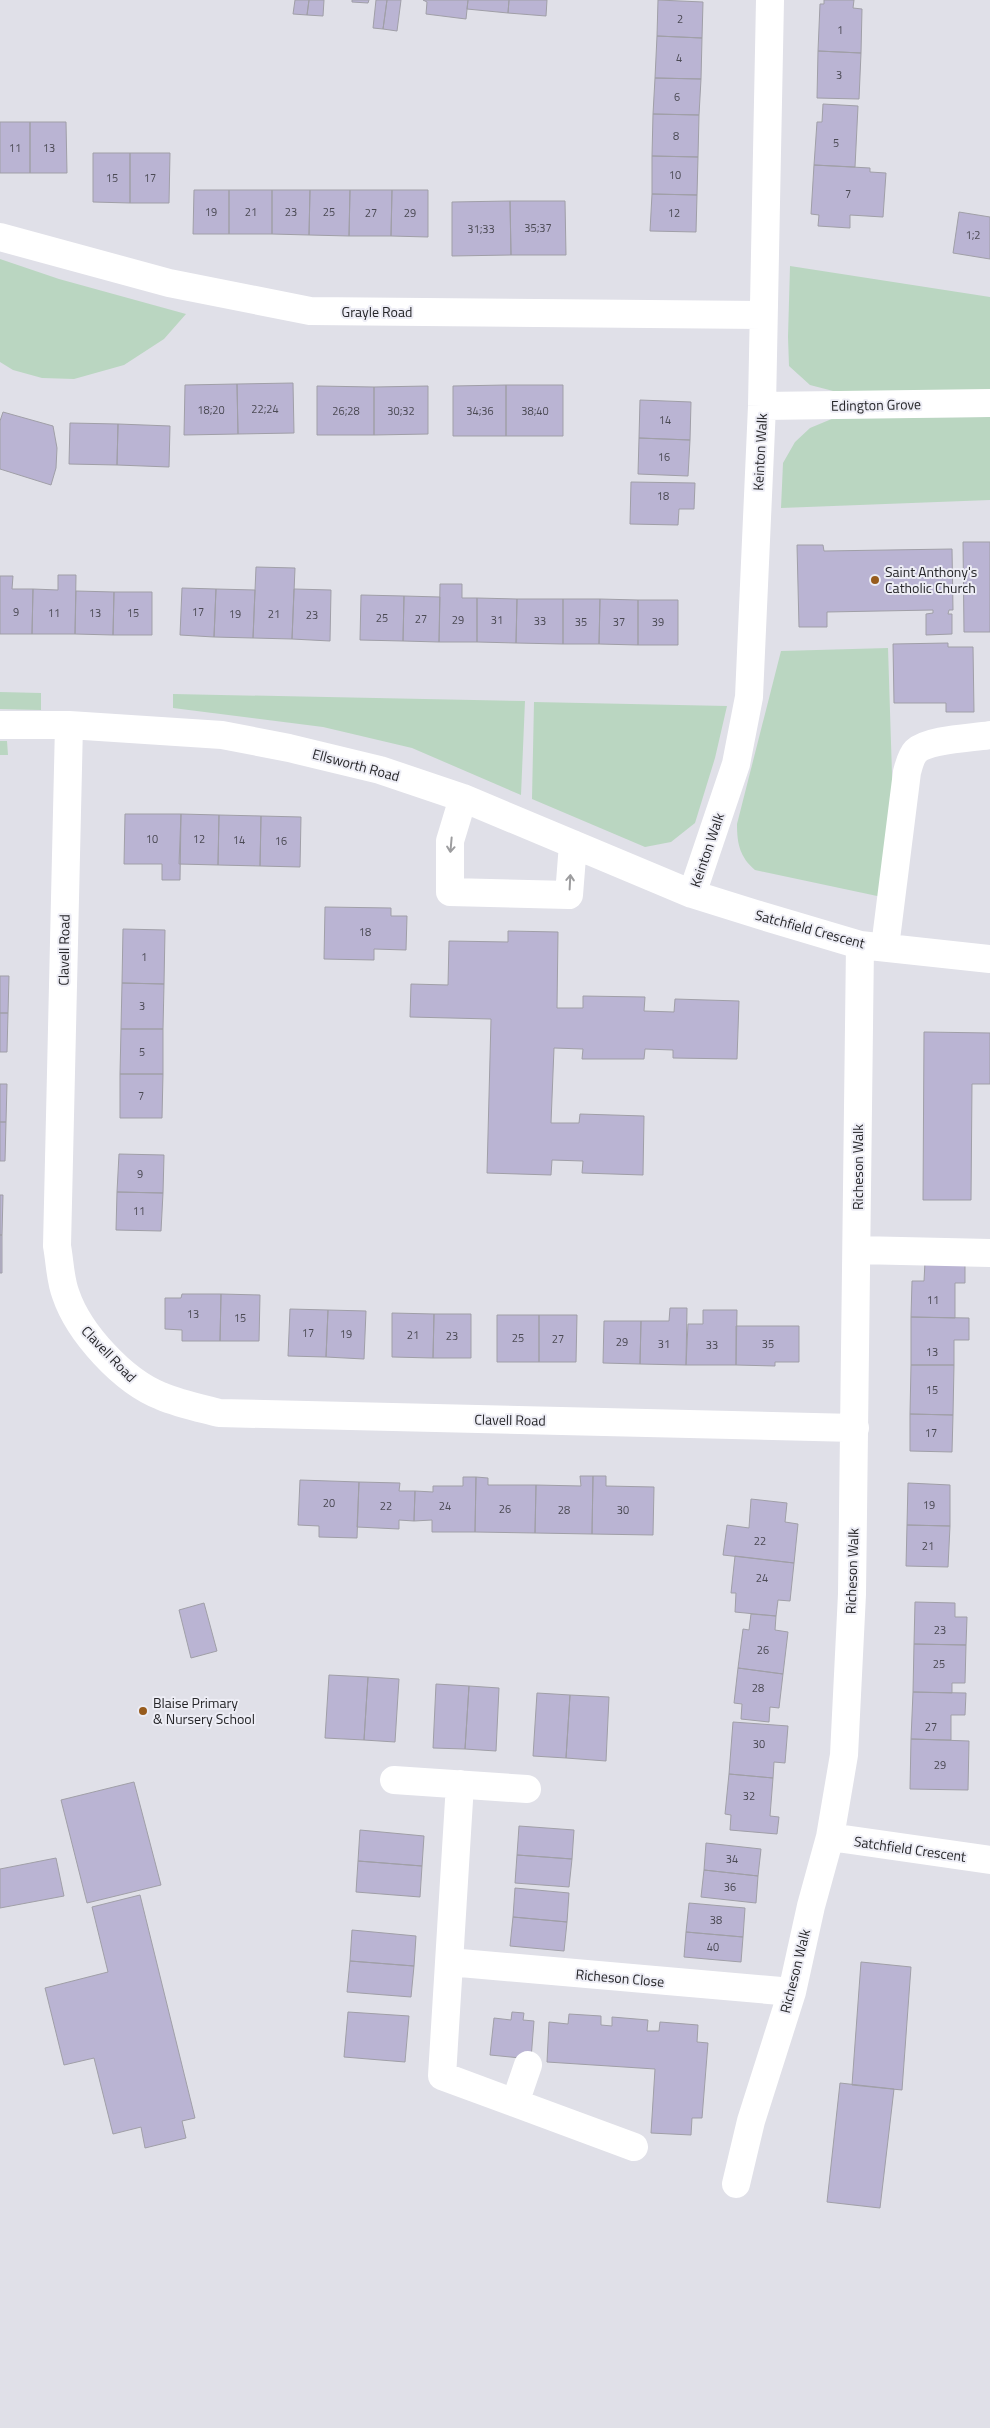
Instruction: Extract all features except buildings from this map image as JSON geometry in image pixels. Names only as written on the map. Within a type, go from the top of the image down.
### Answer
[{"type":"street","name":"Keinton Walk","points":[[692,894],[736,764],[749,697],[762,406],[762,315],[770,0]]},
{"type":"street","name":"Grayle Road","points":[[0,237],[169,283],[310,311],[762,315]]},
{"type":"street","name":"Edington Grove","points":[[762,406],[990,404]]},
{"type":"street","name":"Ellsworth Road","points":[[0,725],[69,725],[222,734],[380,770],[463,798],[692,894]]},
{"type":"street","name":"Clavell Road","points":[[69,725],[57,1246],[65,1295],[84,1332],[112,1361],[138,1384],[159,1395],[183,1404],[220,1413],[855,1428]]},
{"type":"street","name":"Richeson Walk","points":[[736,2184],[752,2121],[792,1992],[830,1837],[844,1755],[852,1594],[857,1250],[872,946],[910,760],[916,751],[928,745],[990,735]]},
{"type":"street","points":[[463,798],[450,841],[450,892],[570,895],[573,844]]},
{"type":"street","name":"Satchfield Crescent","points":[[692,894],[872,946],[990,959]]},
{"type":"street","points":[[857,1250],[990,1253]]},
{"type":"street","points":[[394,1780],[527,1789]]},
{"type":"street","points":[[460,1784],[442,2076],[634,2147]]},
{"type":"street","name":"Satchfield Crescent","points":[[830,1837],[990,1860]]},
{"type":"street","name":"Richeson Close","points":[[449,1962],[792,1992]]},
{"type":"street","points":[[515,2103],[528,2064]]},
{"type":"green space","points":[[0,259],[59,279],[186,314],[164,339],[124,365],[74,379],[42,378],[13,370],[0,362]]},
{"type":"green space","points":[[790,266],[990,297],[990,390],[837,392],[810,385],[789,366]]},
{"type":"green space","points":[[990,417],[990,500],[781,508],[783,463],[795,442],[810,428],[834,418]]},
{"type":"green space","points":[[888,648],[896,900],[755,870],[740,850],[737,824],[781,651]]},
{"type":"green space","points":[[0,692],[41,693],[41,710],[0,709]]},
{"type":"green space","points":[[173,694],[525,701],[521,795],[412,748],[323,727],[173,708]]},
{"type":"green space","points":[[534,702],[727,706],[715,758],[695,823],[671,842],[645,847],[532,799]]},
{"type":"green space","points":[[0,741],[7,741],[8,755],[0,755]]},
{"type":"place","name":"Saint Anthony's Catholic Church","points":[[875,580]]},
{"type":"place","name":"Blaise Primary & Nursery School","points":[[143,1711]]}]
